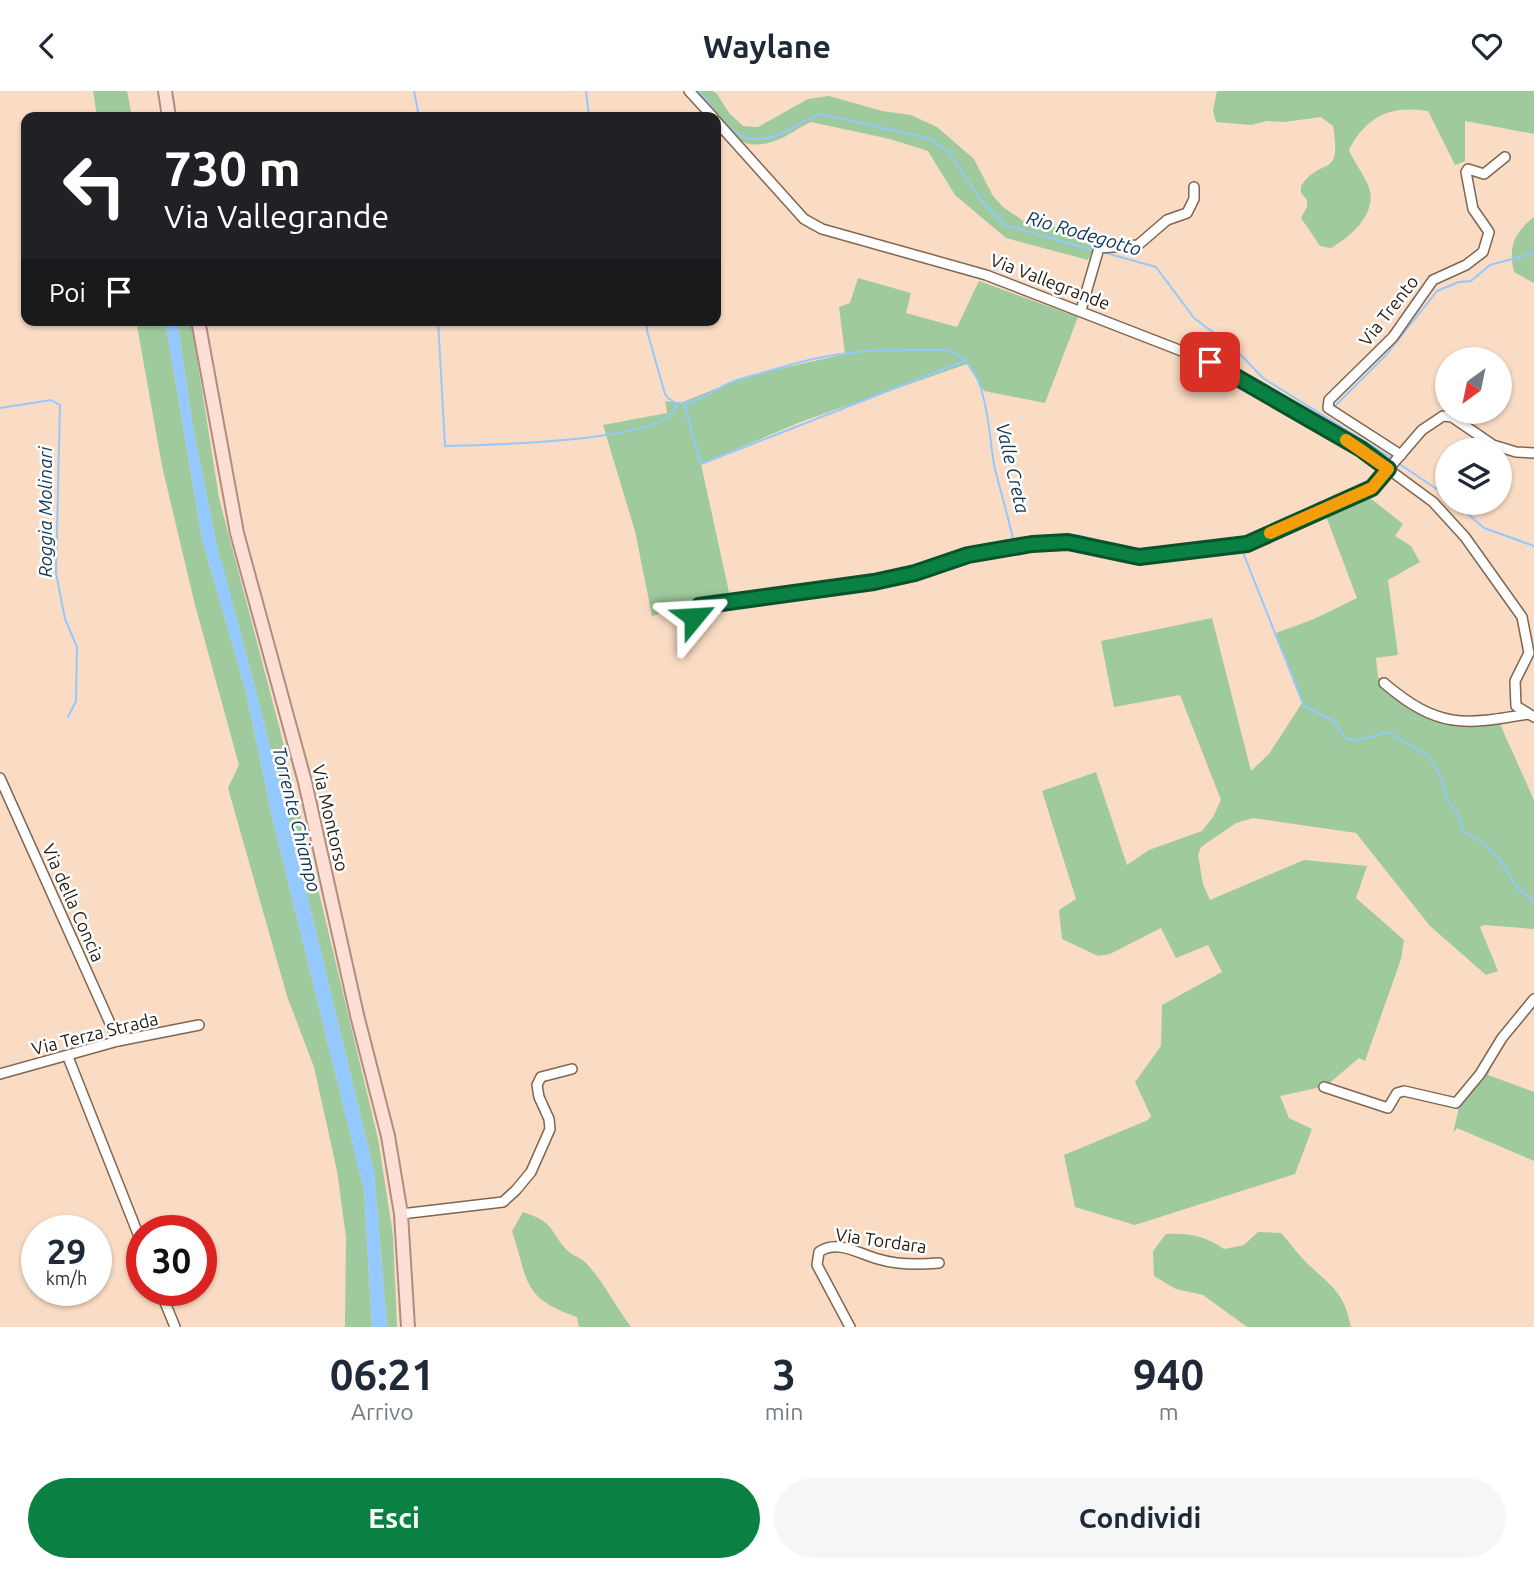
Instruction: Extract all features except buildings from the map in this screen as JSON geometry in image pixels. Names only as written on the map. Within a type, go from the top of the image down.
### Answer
[{"type":"main road","points":[[165,91],[168,112]]},
{"type":"main road","name":"Via Montorso","points":[[199,326],[237,533],[305,782],[354,1003],[388,1136],[401,1214],[408,1327]]},
{"type":"street","name":"Via Vallegrande","points":[[689,91],[708,112]]},
{"type":"street","name":"Via Vallegrande","points":[[721,127],[804,219],[822,229],[971,270],[1081,310],[1210,362],[1361,449],[1395,461]]},
{"type":"street","name":"Via Trento","points":[[1395,461],[1330,410],[1329,400],[1393,337],[1433,280],[1466,265],[1483,252],[1489,232],[1474,209],[1466,172],[1468,169],[1484,174],[1505,157]]},
{"type":"street","points":[[1081,310],[1098,251],[1138,244],[1167,221],[1187,213],[1194,199],[1194,187]]},
{"type":"street","points":[[694,617],[699,606],[874,582],[915,573],[968,555],[1032,544],[1068,542],[1139,557],[1247,544],[1372,488],[1422,430],[1448,416],[1500,448],[1534,453]]},
{"type":"street","points":[[1395,461],[1465,537],[1522,617],[1529,653],[1515,681],[1513,697],[1516,706],[1531,716]]},
{"type":"street","points":[[1384,683],[1413,705],[1453,722],[1478,723],[1531,716]]},
{"type":"street","name":"Via della Concia","points":[[0,778],[118,1041]]},
{"type":"street","points":[[1324,1087],[1388,1108],[1397,1093],[1404,1091],[1456,1103],[1480,1074],[1502,1038],[1534,999]]},
{"type":"street","name":"Via Terza Strada","points":[[0,1074],[118,1041],[198,1025]]},
{"type":"street","points":[[68,1057],[131,1215]]},
{"type":"street","points":[[401,1214],[503,1202],[531,1172],[550,1129],[549,1119],[539,1097],[537,1085],[541,1077],[572,1069]]},
{"type":"street","name":"Via Tordara","points":[[850,1327],[817,1265],[819,1252],[834,1247],[850,1248],[878,1259],[913,1265],[939,1263]]},
{"type":"street","points":[[166,1306],[175,1327]]},
{"type":"green space","points":[[93,91],[127,91],[131,112],[96,112]]},
{"type":"green space","points":[[697,91],[713,91],[717,94],[729,113],[743,126],[758,127],[808,99],[829,96],[882,111],[911,115],[937,127],[974,159],[993,196],[1003,207],[1025,222],[1048,224],[1096,244],[1088,260],[1006,238],[955,195],[928,151],[890,139],[811,122],[777,140],[749,144],[738,140],[721,124],[721,112],[712,112]]},
{"type":"green space","points":[[1217,91],[1534,91],[1534,134],[1465,121],[1465,161],[1455,165],[1428,111],[1402,110],[1381,115],[1363,129],[1349,150],[1370,191],[1369,209],[1353,232],[1331,248],[1320,246],[1301,218],[1307,207],[1307,200],[1301,193],[1301,186],[1316,171],[1332,161],[1335,154],[1333,126],[1321,117],[1284,122],[1267,121],[1251,125],[1216,122],[1213,111]]},
{"type":"green space","points":[[1534,217],[1534,283],[1514,272],[1512,247],[1517,235]]},
{"type":"green space","points":[[858,278],[911,293],[906,313],[957,327],[979,281],[1078,317],[1045,403],[984,391],[967,364],[803,421],[701,464],[730,597],[699,602],[652,616],[635,531],[603,425],[667,413],[665,401],[680,403],[748,376],[845,354],[839,307],[850,303]]},
{"type":"green space","points":[[137,326],[166,326],[202,539],[246,692],[272,817],[364,1190],[372,1327],[345,1327],[346,1237],[337,1171],[314,1067],[287,996],[228,788],[239,765],[195,605],[162,466]]},
{"type":"green space","points":[[178,326],[192,326],[219,498],[279,726],[378,1139],[393,1235],[397,1327],[387,1327],[374,1171],[285,804],[237,619],[223,576],[193,428]]},
{"type":"green space","points":[[1365,494],[1403,524],[1395,536],[1411,546],[1420,562],[1388,580],[1398,655],[1376,658],[1378,677],[1421,707],[1460,721],[1499,722],[1534,800],[1534,929],[1484,925],[1480,927],[1498,971],[1486,975],[1430,926],[1356,833],[1253,818],[1236,823],[1201,847],[1198,855],[1203,884],[1210,900],[1304,860],[1367,866],[1356,898],[1404,940],[1401,959],[1365,1061],[1359,1058],[1326,1086],[1280,1096],[1289,1118],[1312,1129],[1295,1174],[1135,1225],[1075,1207],[1064,1155],[1148,1120],[1151,1116],[1135,1082],[1161,1046],[1162,1005],[1222,972],[1208,945],[1176,958],[1161,928],[1110,954],[1098,956],[1062,939],[1059,910],[1076,899],[1042,791],[1096,772],[1127,865],[1149,850],[1202,831],[1221,800],[1180,695],[1114,707],[1101,641],[1212,618],[1251,771],[1269,754],[1302,703],[1276,633],[1314,619],[1357,598],[1324,511]]},
{"type":"green space","points":[[1487,1057],[1494,1059],[1488,1075],[1534,1092],[1534,1161],[1457,1128],[1453,1133],[1463,1090]]},
{"type":"green space","points":[[523,1212],[547,1224],[568,1251],[586,1263],[631,1327],[579,1327],[577,1317],[546,1303],[537,1295],[526,1276],[512,1231]]},
{"type":"green space","points":[[1258,1232],[1281,1233],[1342,1299],[1351,1327],[1247,1327],[1203,1295],[1176,1289],[1154,1276],[1153,1251],[1166,1234],[1196,1236],[1224,1249],[1244,1245]]},
{"type":"water","points":[[166,326],[178,326],[193,428],[223,576],[237,619],[285,804],[374,1171],[387,1327],[372,1327],[364,1190],[272,817],[246,692],[202,539]]},
{"type":"waterway","name":"Valle Creta","points":[[414,91],[418,112]]},
{"type":"waterway","points":[[586,91],[588,112]]},
{"type":"waterway","name":"Rio Rodegotto","points":[[699,91],[715,112]]},
{"type":"waterway","name":"Rio Rodegotto","points":[[721,119],[733,131],[754,139],[782,133],[821,114],[931,139],[950,154],[981,200],[1005,225],[1096,251]]},
{"type":"waterway","name":"Rio Rodegotto","points":[[1102,252],[1156,267],[1194,318],[1234,348],[1263,378],[1393,459]]},
{"type":"waterway","points":[[1333,408],[1387,354],[1437,291],[1459,282],[1471,281],[1490,265],[1534,253]]},
{"type":"waterway","points":[[438,326],[445,446],[532,443],[610,434],[643,427],[666,418],[677,405]]},
{"type":"waterway","name":"Valle Creta","points":[[647,326],[665,394],[672,401],[680,403],[700,399],[737,380],[829,356],[855,352],[945,350],[960,357],[971,368],[979,383],[988,419],[995,469],[1013,539],[1016,541],[1076,535],[1143,552]]},
{"type":"waterway","points":[[684,404],[701,464],[962,362]]},
{"type":"waterway","name":"Roggia Molinari","points":[[0,408],[51,400],[60,405],[56,573],[65,619],[77,647],[76,701],[68,717]]},
{"type":"waterway","name":"Rio Rodegotto","points":[[1398,463],[1435,488]]},
{"type":"waterway","name":"Rio Rodegotto","points":[[1469,515],[1484,528],[1534,546]]},
{"type":"waterway","name":"Valle Creta","points":[[1242,550],[1304,706],[1334,721],[1345,738],[1355,741],[1388,732],[1428,756],[1440,775],[1448,801],[1459,815],[1463,831],[1487,846],[1499,858],[1516,886],[1534,902]]},
{"type":"waterway","name":"Torrente Chiampo","points":[[220,559],[232,604]]},
{"type":"slow traffic","points":[[1270,533],[1372,488],[1381,478],[1388,469],[1346,440]]},
{"type":"route","points":[[694,617],[699,606],[874,582],[915,573],[968,555],[1032,544],[1068,542],[1139,557],[1247,544],[1372,488],[1388,469],[1361,449],[1210,362]]}]
